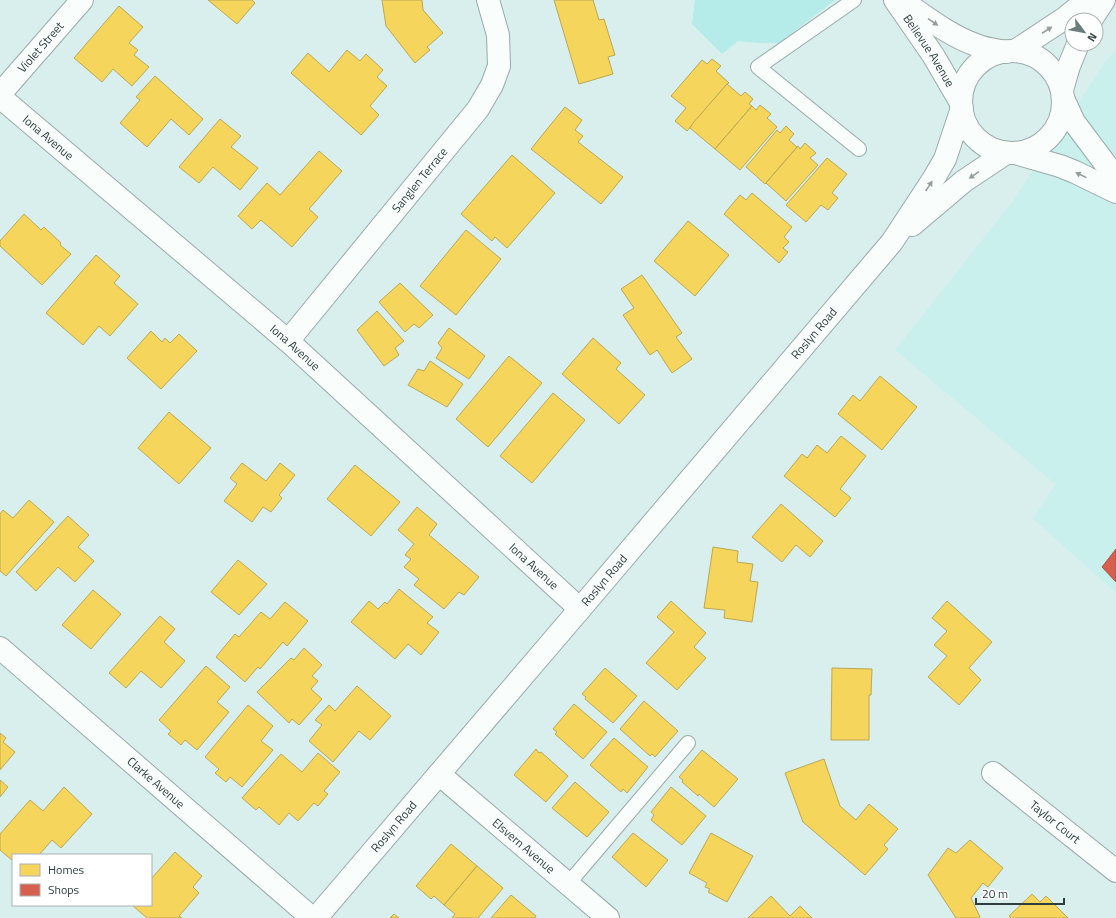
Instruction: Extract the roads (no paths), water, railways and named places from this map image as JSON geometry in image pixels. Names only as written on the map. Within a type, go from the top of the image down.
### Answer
[{"type":"street","name":"Violet Street","points":[[0,95],[82,0]]},
{"type":"street","name":"Sanglen Terrace","points":[[288,341],[478,109],[492,85],[499,66],[498,35],[488,0]]},
{"type":"street","name":"Bellevue Avenue","points":[[895,0],[933,55],[962,106]]},
{"type":"street","name":"Bellevue Avenue","points":[[901,0],[950,33],[965,40],[983,47],[1011,51]]},
{"type":"street","name":"Roslyn Road","points":[[316,918],[892,242],[945,159],[962,106],[964,86],[970,73],[987,58],[1000,52],[1011,51],[1066,18],[1087,0]]},
{"type":"street","points":[[1096,12],[1104,0]]},
{"type":"street","points":[[1011,51],[1029,54],[1042,60],[1053,71],[1060,84],[1062,94],[1074,122],[1116,178]]},
{"type":"street","name":"Roslyn Road","points":[[962,106],[966,123],[973,136],[992,150],[1010,153],[1029,151],[1036,148],[1042,144],[1057,127],[1062,113],[1062,94],[1069,66],[1075,52]]},
{"type":"street","name":"Iona Avenue","points":[[0,95],[288,341],[580,609]]},
{"type":"street","name":"Roslyn Road","points":[[892,242],[964,181],[1010,153]]},
{"type":"street","points":[[1010,153],[1067,169],[1116,192]]},
{"type":"street","name":"Clarke Avenue","points":[[0,648],[312,918]]},
{"type":"street","name":"Taylor Court","points":[[993,773],[1116,871]]},
{"type":"street","name":"Elsvern Avenue","points":[[439,774],[608,918]]},
{"type":"lane","points":[[854,0],[758,67],[859,149]]},
{"type":"lane","points":[[568,884],[688,743]]}]
